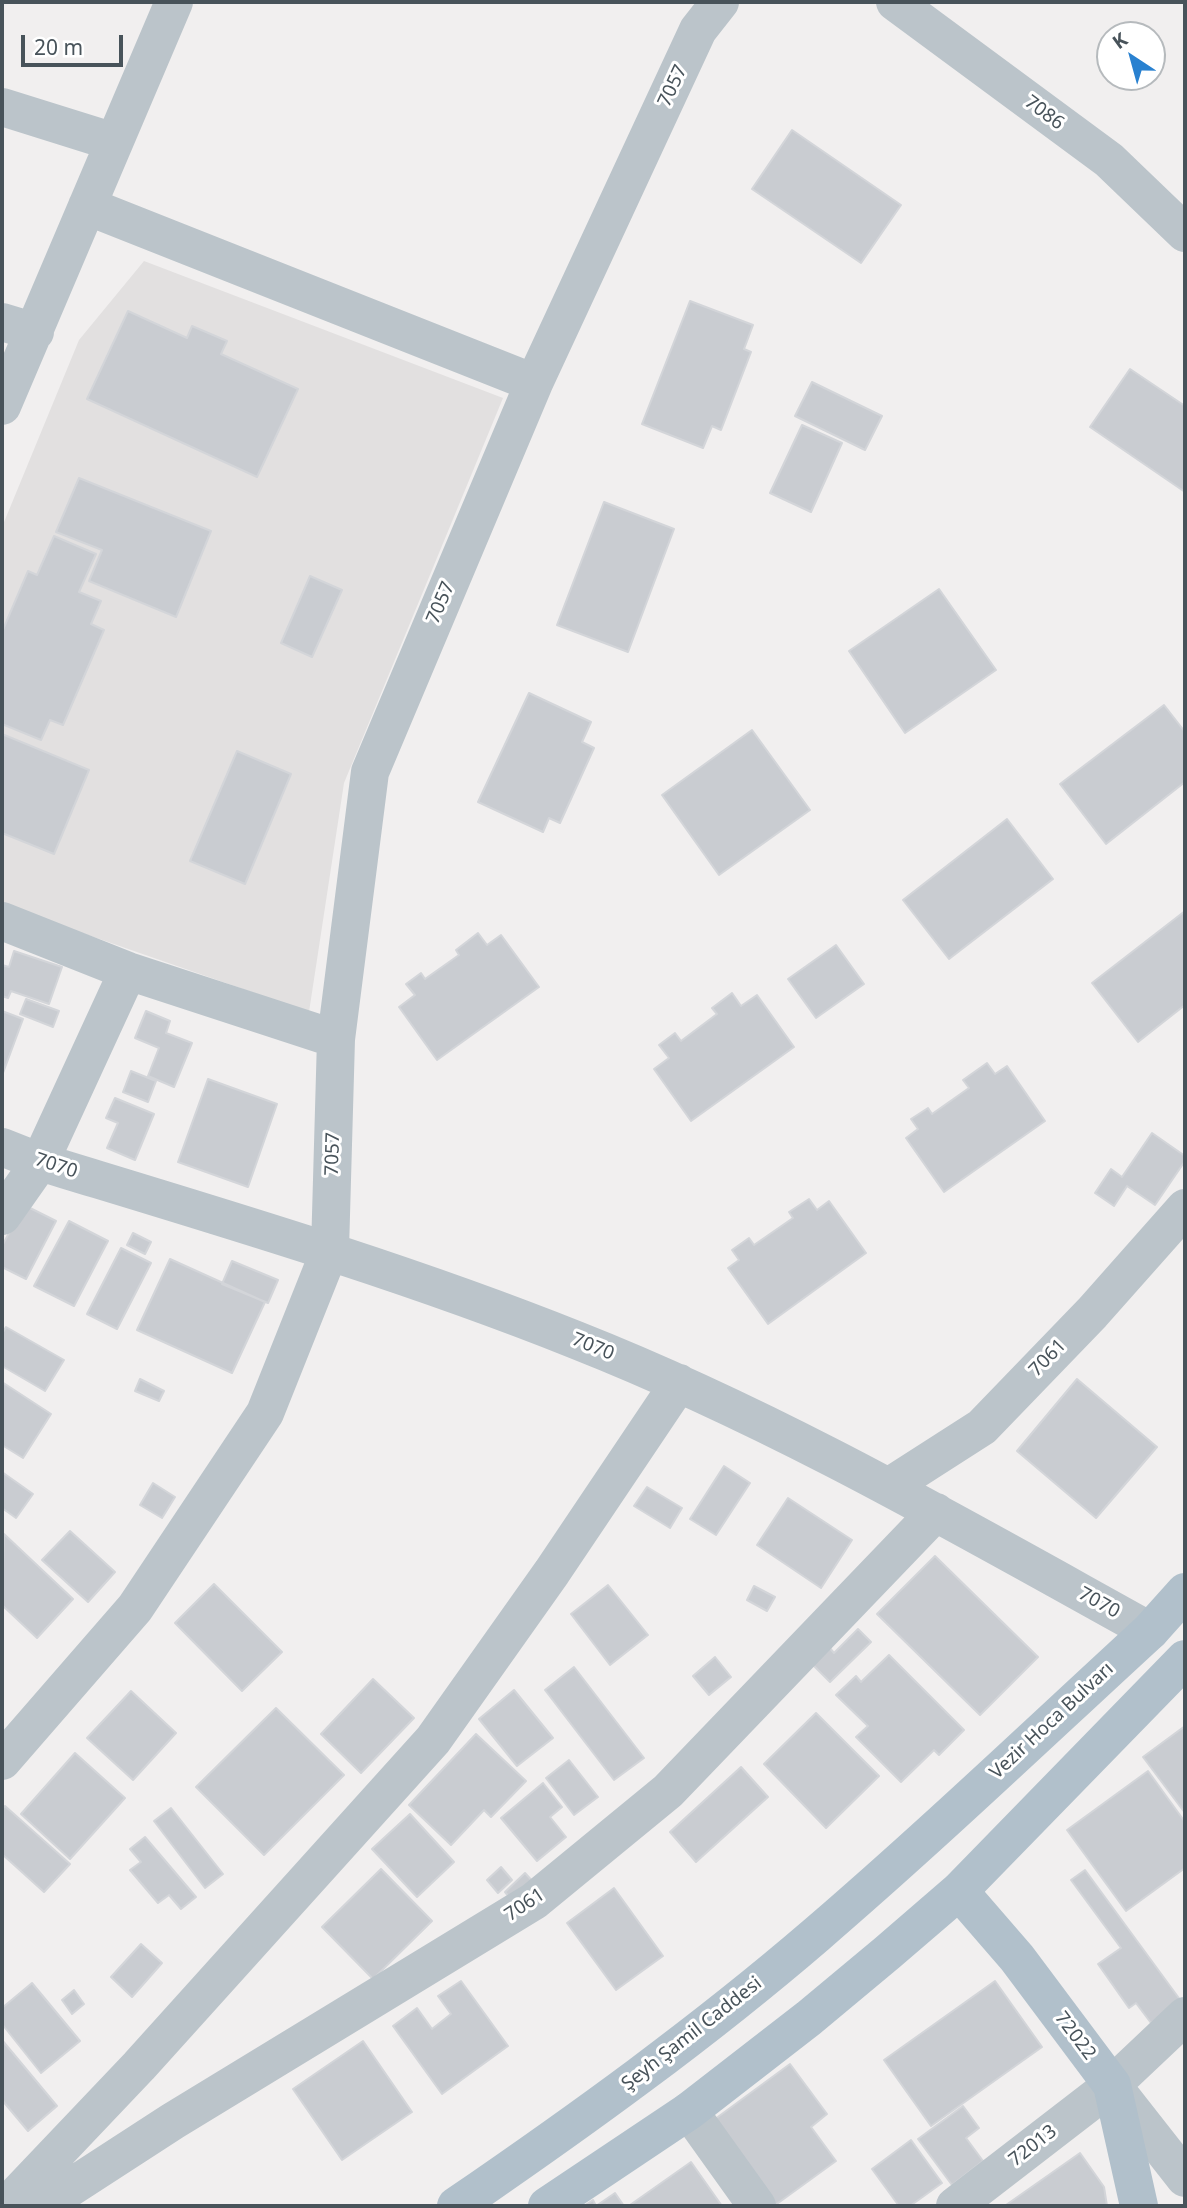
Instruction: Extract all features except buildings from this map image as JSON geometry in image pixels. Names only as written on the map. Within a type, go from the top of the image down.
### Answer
[{"type":"main road","name":"Vezir Hoca Bulvarı","points":[[916,1846],[1150,1630],[1185,1592]]},
{"type":"main road","points":[[547,2206],[689,2111],[809,2018],[959,1891],[1185,1659]]},
{"type":"main road","name":"Şeyh Şamil Caddesi","points":[[456,2206],[630,2083],[736,2001],[816,1936],[916,1846]]},
{"type":"main road","name":"72022","points":[[959,1891],[1017,1958],[1112,2085],[1139,2206]]},
{"type":"street","points":[[2,406],[18,327],[87,206],[174,2]]},
{"type":"street","name":"7057","points":[[330,1250],[336,1039],[370,772],[534,383],[698,30],[720,2]]},
{"type":"street","name":"7086","points":[[895,2],[1109,160],[1185,233]]},
{"type":"street","points":[[2,107],[114,142]]},
{"type":"street","points":[[87,206],[534,383]]},
{"type":"street","points":[[2,921],[128,971],[336,1039]]},
{"type":"street","points":[[2,1216],[40,1162],[128,971]]},
{"type":"street","name":"7070","points":[[2,1147],[40,1162],[330,1250],[576,1339],[679,1384],[890,1486],[1150,1630]]},
{"type":"street","name":"7061","points":[[890,1486],[982,1427],[1092,1312],[1185,1208]]},
{"type":"street","points":[[2,1761],[135,1608],[265,1413],[330,1250]]},
{"type":"street","points":[[6,2206],[139,2066],[433,1740],[552,1572],[679,1384]]},
{"type":"street","name":"7061","points":[[42,2206],[173,2121],[534,1901],[668,1791],[936,1512]]},
{"type":"street","name":"72013","points":[[955,2206],[1112,2085],[1185,2016]]},
{"type":"street","points":[[1112,2085],[1185,2178]]},
{"type":"street","points":[[689,2111],[757,2206]]},
{"type":"shaded area","points":[[144,261],[503,398],[344,783],[309,1012],[2,905],[2,527],[79,340]]}]
